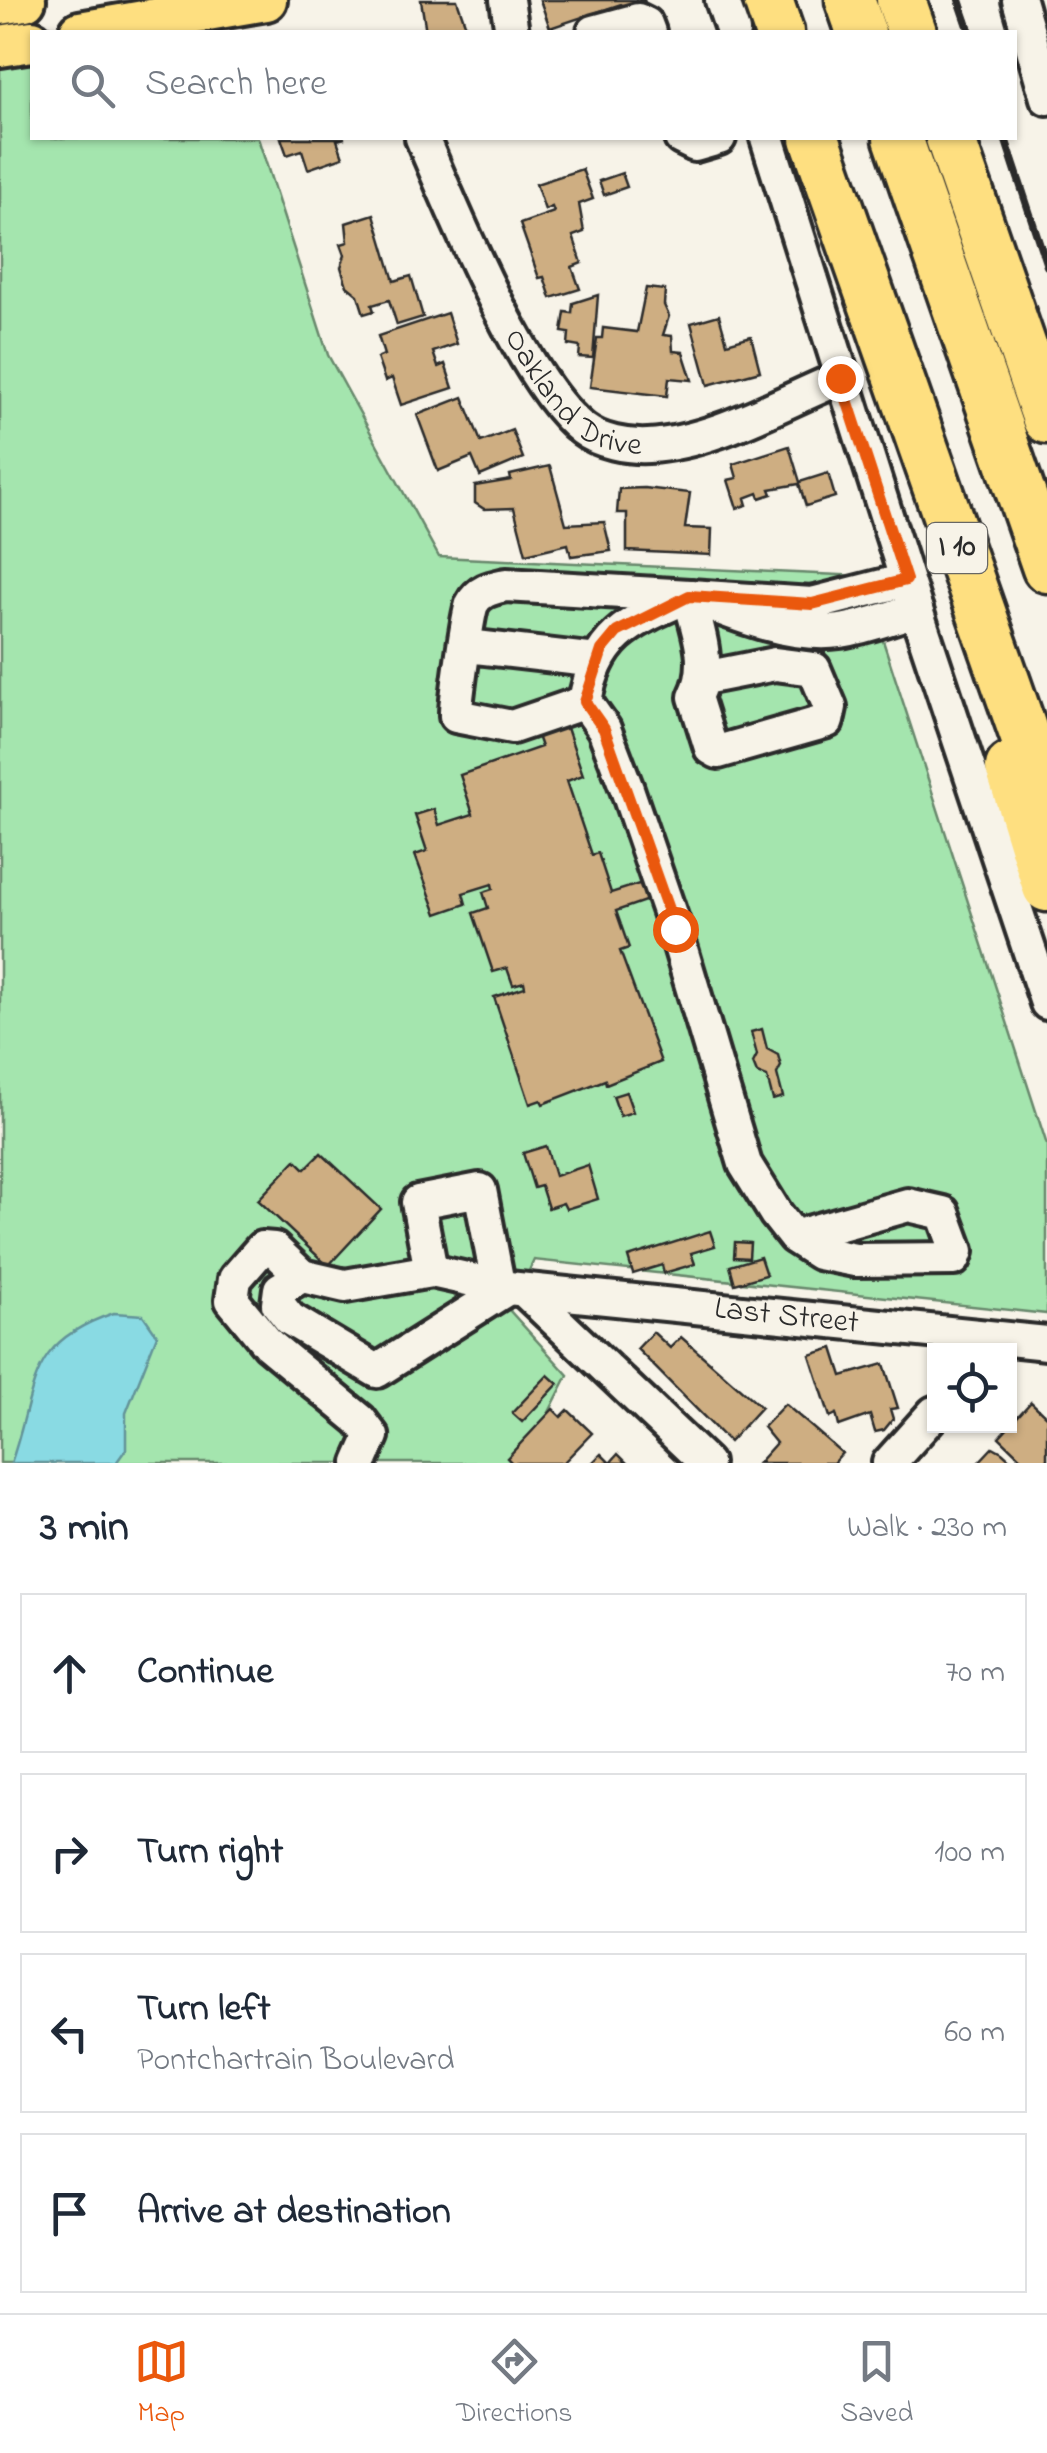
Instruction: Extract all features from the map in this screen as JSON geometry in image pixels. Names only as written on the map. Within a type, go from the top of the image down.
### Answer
[{"type":"highway","points":[[768,0],[778,30]]},
{"type":"highway","points":[[850,0],[860,30]]},
{"type":"highway","points":[[901,0],[911,30]]},
{"type":"highway","name":"I 10","points":[[816,140],[1047,800]]},
{"type":"highway","name":"I 10","points":[[899,140],[1047,568]]},
{"type":"highway","points":[[951,140],[1047,419]]},
{"type":"highway","points":[[1012,700],[1002,742],[1047,887]]},
{"type":"main road","points":[[0,4],[25,0]]},
{"type":"main road","points":[[92,30],[266,0]]},
{"type":"main road","points":[[0,46],[30,40]]},
{"type":"street","points":[[507,0],[512,30]]},
{"type":"street","points":[[722,0],[732,30]]},
{"type":"street","points":[[1019,0],[1047,98]]},
{"type":"street","points":[[601,30],[638,20],[648,30]]},
{"type":"street","name":"Oakland Drive","points":[[423,140],[529,361],[583,429],[621,445],[689,440],[840,378]]},
{"type":"street","points":[[686,140],[695,145],[712,140]]},
{"type":"street","points":[[767,140],[840,378],[1047,1003]]},
{"type":"street","points":[[585,702],[512,727],[456,716],[454,698],[472,604],[484,590],[506,585],[689,596],[807,617],[911,595]]},
{"type":"street","points":[[585,702],[597,661],[617,632],[689,596]]},
{"type":"street","points":[[689,596],[704,654],[704,678]]},
{"type":"street","points":[[467,646],[597,661]]},
{"type":"street","points":[[585,702],[604,729],[628,789],[675,929],[745,1164],[794,1237]]},
{"type":"street","points":[[360,1463],[372,1436],[360,1420],[268,1344],[232,1300],[235,1280],[262,1248],[274,1249],[302,1276],[344,1286],[430,1271],[418,1202],[480,1190],[511,1288],[706,1463]]},
{"type":"street","name":"Last Street","points":[[430,1271],[511,1288],[989,1343]]},
{"type":"street","points":[[302,1276],[280,1289],[278,1304],[290,1319],[376,1371],[511,1288]]},
{"type":"street","name":"Last Street","points":[[1017,1343],[1047,1342]]},
{"type":"street","points":[[888,1463],[927,1421]]},
{"type":"green space","points":[[30,61],[30,140],[259,140],[328,355],[439,557],[862,576],[1047,1145],[1047,1314],[534,1260],[510,1311],[568,1375],[523,1463],[0,1463],[0,66]]},
{"type":"water","points":[[114,1313],[143,1315],[157,1335],[126,1413],[126,1449],[116,1463],[11,1463],[32,1390],[49,1354],[64,1338]]},
{"type":"building","points":[[421,0],[457,0],[467,30],[426,30]]},
{"type":"building","points":[[540,0],[644,0],[647,7],[625,15],[621,4],[550,28]]},
{"type":"building","points":[[282,140],[337,140],[343,157],[308,169],[302,150],[287,155]]},
{"type":"building","points":[[582,169],[593,199],[579,204],[584,232],[573,236],[582,263],[572,267],[580,289],[551,298],[544,277],[539,278],[520,224],[554,212],[552,207],[545,210],[536,184]]},
{"type":"building","points":[[622,173],[627,187],[604,195],[599,181]]},
{"type":"building","points":[[374,214],[394,281],[411,276],[423,317],[397,325],[389,300],[372,305],[374,311],[364,314],[358,295],[347,286],[341,267],[345,255],[341,244],[348,242],[346,223]]},
{"type":"building","points":[[646,288],[665,290],[664,305],[669,316],[663,335],[672,336],[673,351],[683,352],[692,380],[669,378],[667,396],[590,387],[597,338],[602,338],[603,328],[637,332]]},
{"type":"building","points":[[598,295],[593,358],[579,357],[580,347],[568,345],[569,333],[562,332],[565,312],[572,313],[573,303]]},
{"type":"building","points":[[447,313],[457,344],[433,352],[438,367],[445,364],[453,388],[401,405],[392,378],[385,381],[377,358],[384,355],[378,336]]},
{"type":"building","points":[[719,315],[727,343],[751,336],[760,371],[708,385],[691,323]]},
{"type":"building","points":[[463,397],[481,442],[512,430],[523,458],[480,476],[472,457],[438,471],[417,415]]},
{"type":"building","points":[[789,446],[800,482],[828,473],[835,497],[806,506],[799,484],[770,489],[772,494],[760,498],[758,493],[745,498],[747,505],[737,508],[728,480],[737,478],[733,464]]},
{"type":"building","points":[[550,466],[566,524],[604,522],[611,551],[571,556],[568,544],[526,554],[514,508],[484,509],[475,503],[475,486],[511,480],[510,475]]},
{"type":"building","points":[[619,489],[690,493],[685,528],[712,529],[711,555],[627,551],[627,513],[617,513]]},
{"type":"building","points":[[565,722],[583,775],[567,781],[592,855],[598,853],[611,893],[642,883],[648,900],[616,911],[629,948],[620,951],[661,1062],[606,1084],[605,1080],[543,1104],[541,1100],[530,1104],[494,997],[525,987],[524,982],[513,985],[507,968],[493,972],[473,913],[488,908],[483,892],[493,889],[492,884],[463,893],[466,904],[437,914],[415,855],[427,851],[415,815],[434,809],[439,825],[473,814],[460,775],[541,747],[536,733]]},
{"type":"building","points":[[762,1029],[767,1049],[778,1055],[781,1066],[777,1074],[783,1097],[773,1100],[767,1077],[757,1073],[753,1063],[757,1055],[751,1032]]},
{"type":"building","points":[[626,1092],[633,1112],[620,1116],[613,1096]]},
{"type":"building","points":[[546,1146],[555,1176],[588,1165],[598,1199],[566,1209],[563,1203],[548,1208],[541,1186],[534,1188],[523,1153]]},
{"type":"building","points":[[321,1153],[381,1209],[328,1266],[258,1200],[296,1160],[305,1169]]},
{"type":"building","points":[[710,1231],[715,1246],[691,1253],[695,1264],[664,1273],[662,1265],[633,1274],[628,1257]]},
{"type":"building","points":[[735,1242],[750,1243],[749,1258],[734,1257]]},
{"type":"building","points":[[760,1257],[766,1275],[735,1284],[730,1266]]},
{"type":"building","points":[[653,1332],[670,1348],[681,1337],[761,1407],[729,1442],[637,1349]]},
{"type":"building","points":[[833,1348],[842,1376],[884,1364],[898,1408],[890,1409],[893,1419],[884,1430],[875,1432],[870,1415],[839,1426],[836,1414],[830,1417],[810,1355]]},
{"type":"building","points":[[548,1375],[558,1384],[522,1422],[512,1413]]},
{"type":"building","points":[[1031,1402],[1047,1417],[1047,1463],[1026,1463],[999,1437],[1003,1433],[1017,1433],[1017,1417]]},
{"type":"building","points":[[785,1404],[842,1453],[833,1463],[758,1463],[776,1443],[763,1427]]},
{"type":"building","points":[[553,1409],[561,1417],[568,1410],[592,1433],[563,1463],[512,1463],[507,1458]]},
{"type":"building","points":[[993,1447],[1002,1452],[1014,1463],[978,1463]]},
{"type":"building","points":[[601,1454],[610,1463],[592,1463]]},
{"type":"building","points":[[618,1454],[627,1463],[610,1463]]},
{"type":"railway","points":[[959,0],[969,30]]},
{"type":"railway","points":[[1006,140],[1047,266]]},
{"type":"route","points":[[675,929],[628,789],[604,729],[585,702],[589,679],[602,650],[617,632],[689,596],[812,604],[906,580],[840,378]]}]
